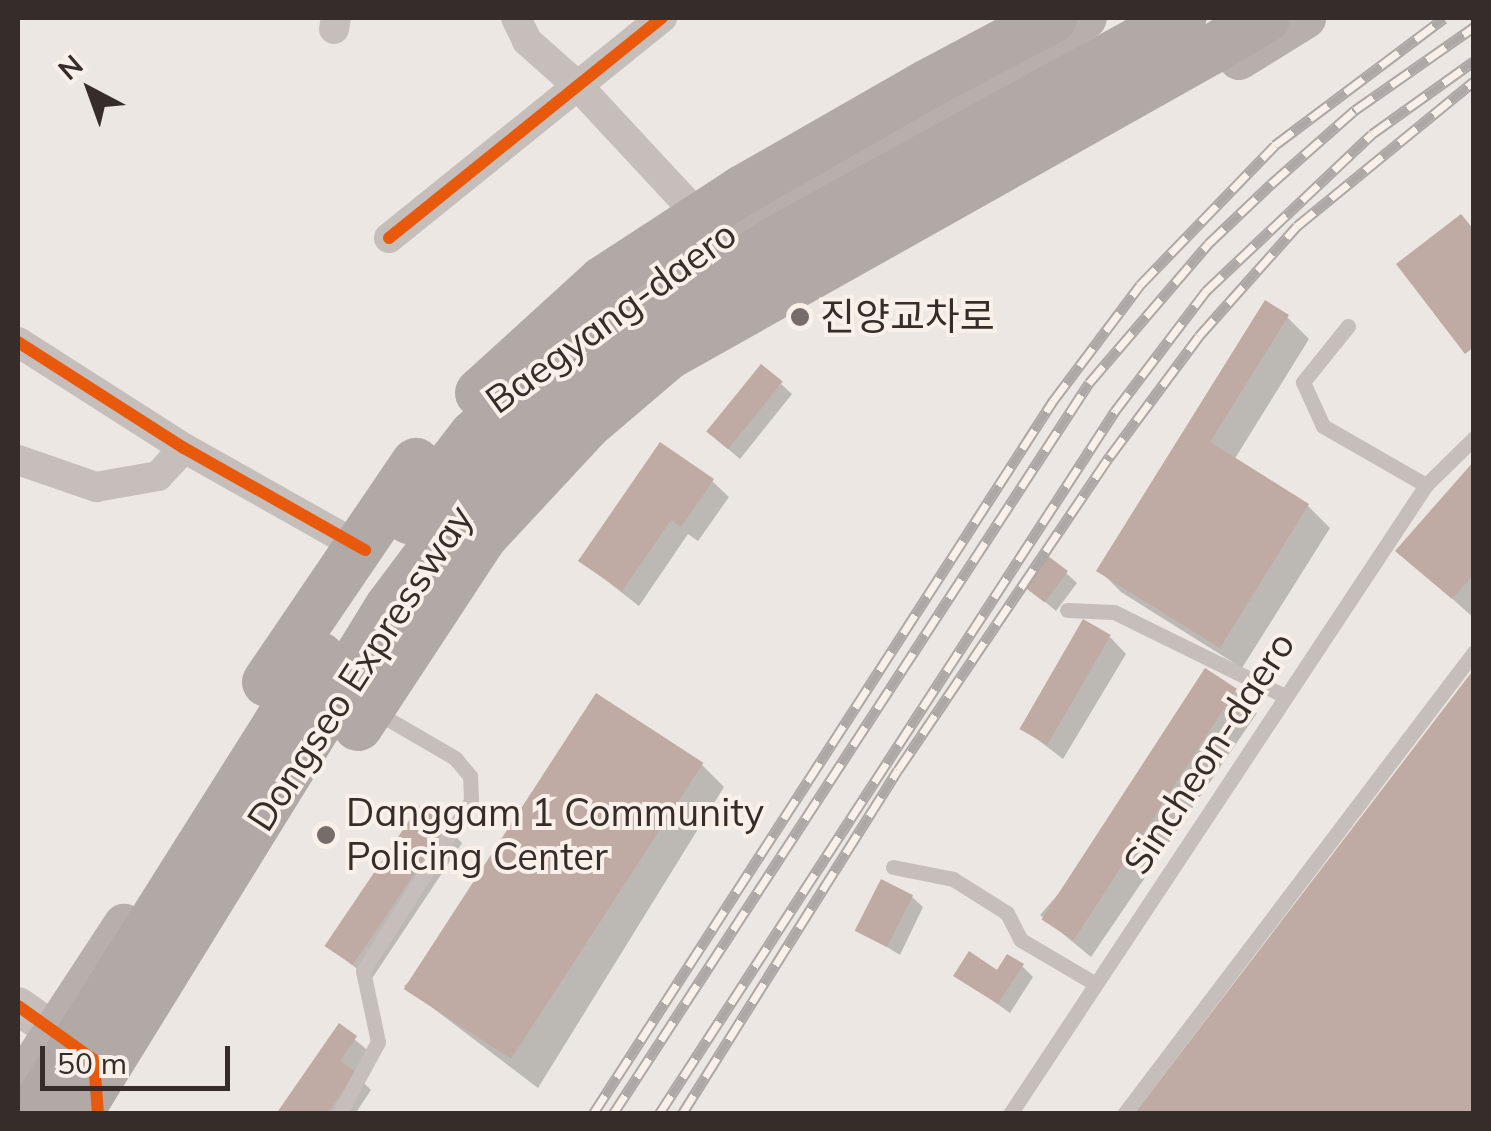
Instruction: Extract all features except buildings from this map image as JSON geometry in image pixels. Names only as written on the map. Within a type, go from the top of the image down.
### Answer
[{"type":"highway","points":[[18,1099],[244,718],[384,501],[452,421],[604,281],[741,191],[926,84],[1052,18]]},
{"type":"highway","name":"Dongseo Expressway","points":[[32,1114],[356,600],[474,435],[615,310],[752,216],[1116,18]]},
{"type":"highway","name":"Dongseo Expressway","points":[[77,1114],[389,608],[502,457],[564,394],[633,334],[774,242],[1205,27],[1266,18]]},
{"type":"main road","name":"Baegyang-daero","points":[[18,1087],[308,650],[365,550],[430,463],[504,391],[715,234],[877,146],[1086,18]]},
{"type":"main road","name":"Baegyang-daero","points":[[312,762],[529,493],[606,423],[787,308],[1186,93],[1306,18]]},
{"type":"main road","name":"Baegyang-daero","points":[[100,1114],[413,586],[471,507],[604,375],[774,259],[1205,27]]},
{"type":"main road","points":[[120,930],[117,960],[134,978],[182,974]]},
{"type":"street","points":[[516,18],[527,41],[580,87],[715,234]]},
{"type":"street","points":[[390,238],[662,18]]},
{"type":"street","points":[[18,342],[184,448],[365,550]]},
{"type":"street","points":[[18,460],[96,487],[158,476],[184,448]]},
{"type":"street","points":[[18,1006],[94,1060],[100,1114]]},
{"type":"lane","points":[[1348,326],[1302,382],[1323,426],[1426,485]]},
{"type":"lane","name":"Sincheon-daero","points":[[1010,1114],[1426,485],[1474,438]]},
{"type":"lane","points":[[1066,610],[1114,612],[1286,696]]},
{"type":"lane","points":[[1124,1114],[1474,652]]},
{"type":"lane","points":[[340,1114],[378,1042],[363,972],[471,801],[470,776],[455,758],[360,702]]},
{"type":"lane","points":[[894,867],[953,879],[1007,913],[1021,940],[1094,982]]},
{"type":"railway","points":[[593,1114],[1053,401],[1140,285],[1275,145],[1444,18]]},
{"type":"railway","points":[[613,1114],[1089,383],[1208,244],[1271,184],[1355,110],[1474,27]]},
{"type":"railway","points":[[659,1114],[1115,411],[1206,291],[1372,134],[1474,61]]},
{"type":"railway","points":[[682,1114],[898,770],[1110,456],[1199,336],[1297,226],[1474,81]]},
{"type":"cycle path","points":[[389,238],[662,18]]},
{"type":"cycle path","points":[[18,342],[184,448],[365,550]]},
{"type":"cycle path","points":[[18,1006],[94,1060],[98,1114]]},
{"type":"place","name":"진양교차로","points":[[800,317]]},
{"type":"place","name":"Danggam 1 Community Policing Center","points":[[326,835]]}]
